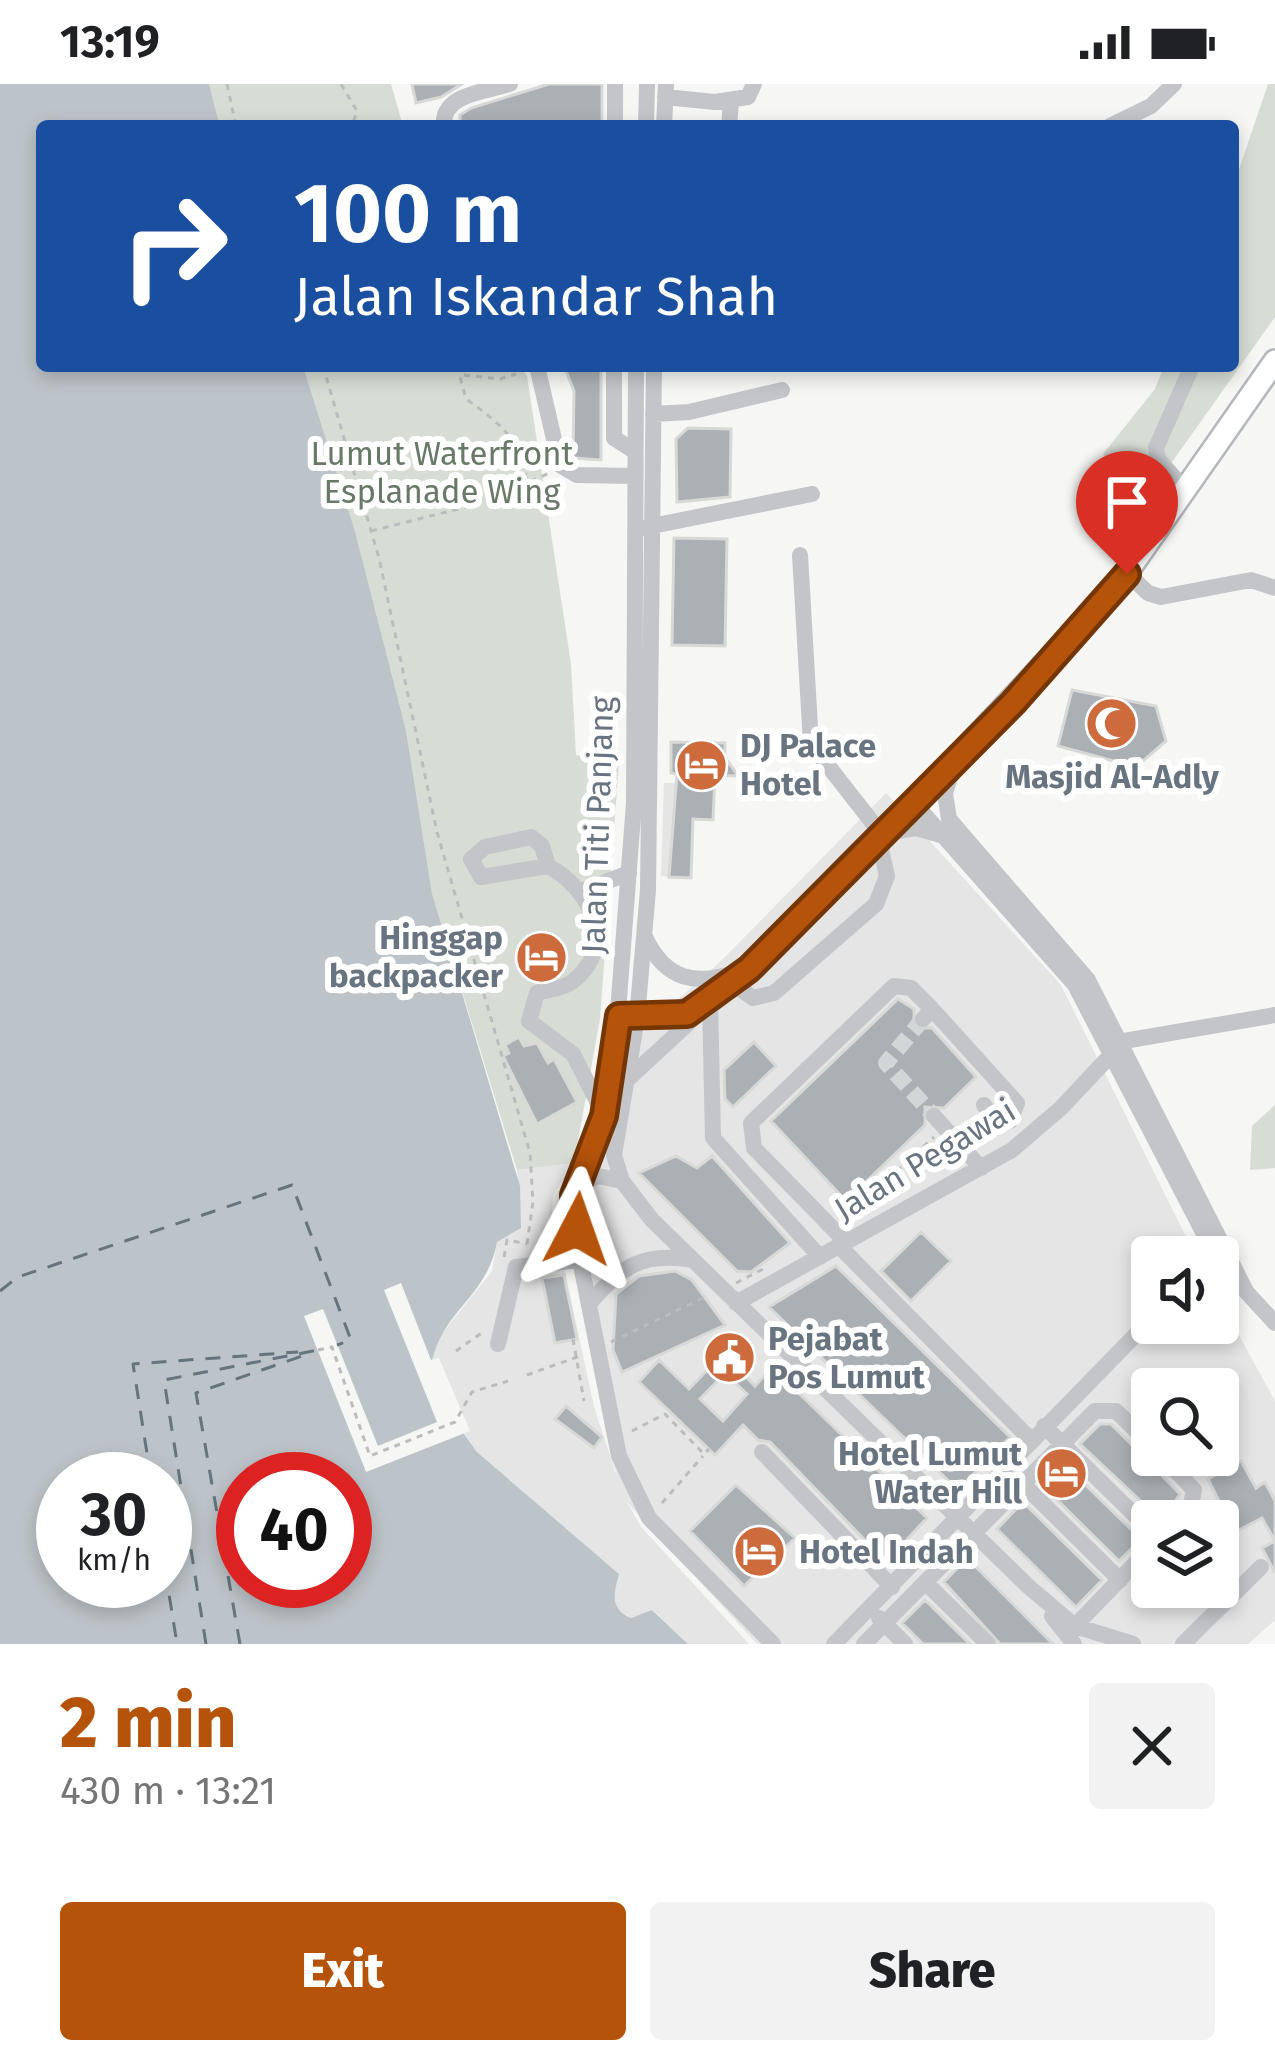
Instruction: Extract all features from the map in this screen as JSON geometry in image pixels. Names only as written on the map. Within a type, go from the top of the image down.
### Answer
[{"type":"main road","points":[[628,1017],[687,1014],[728,987],[915,804],[1127,574],[1275,361]]},
{"type":"street","points":[[444,120],[451,102],[510,84]]},
{"type":"street","points":[[615,84],[615,120]]},
{"type":"street","points":[[647,84],[647,120]]},
{"type":"street","points":[[664,120],[665,90],[731,102],[748,97],[754,84]]},
{"type":"street","points":[[1122,120],[1150,106],[1174,84]]},
{"type":"street","points":[[730,120],[731,102]]},
{"type":"street","points":[[1150,106],[1157,120]]},
{"type":"street","points":[[538,372],[560,465],[577,476],[635,476]]},
{"type":"street","points":[[614,372],[614,438],[634,452]]},
{"type":"street","name":"Jalan Titi Panjang","points":[[611,1119],[644,937],[644,528],[635,476],[636,372]]},
{"type":"street","name":"Jalan Titi Panjang","points":[[654,372],[626,920],[628,1078],[576,1185],[582,1269],[627,1483],[649,1518],[773,1644]]},
{"type":"street","points":[[1186,491],[1158,459],[1156,448],[1189,372]]},
{"type":"street","points":[[653,414],[689,412],[782,390]]},
{"type":"street","points":[[644,528],[812,494]]},
{"type":"street","points":[[644,937],[661,965],[681,978],[715,980],[753,998],[774,993],[875,904],[887,876],[883,836],[811,744],[800,555]]},
{"type":"street","points":[[1127,574],[1162,597],[1238,581],[1275,588]]},
{"type":"street","points":[[955,763],[945,793],[949,819],[1076,965],[1208,1236]]},
{"type":"street","points":[[915,804],[1065,970],[1118,1045]]},
{"type":"street","points":[[883,836],[916,828],[945,836]]},
{"type":"street","points":[[548,866],[586,898],[626,920]]},
{"type":"street","points":[[586,898],[629,874]]},
{"type":"street","points":[[586,898],[597,926],[585,966],[572,982],[537,994],[529,1021],[573,1054],[611,1119],[622,1181],[693,1260],[1074,1635],[1133,1644]]},
{"type":"street","points":[[1010,1121],[1018,1103],[928,1014],[910,988],[894,986],[751,1123],[754,1148],[1031,1440]]},
{"type":"street","points":[[628,1078],[728,987]]},
{"type":"street","points":[[728,987],[713,1138],[820,1257]]},
{"type":"street","points":[[1118,1045],[1275,1015]]},
{"type":"street","name":"Jalan Pegawai","points":[[736,1303],[820,1257],[839,1239],[981,1168],[1021,1141],[1061,1108],[1118,1045]]},
{"type":"street","points":[[961,1145],[999,1125],[988,1102],[1010,1121],[1021,1141]]},
{"type":"street","points":[[939,1122],[981,1168]]},
{"type":"street","points":[[576,1185],[598,1176],[622,1181]]},
{"type":"street","points":[[589,1304],[631,1262],[662,1255],[693,1260]]},
{"type":"street","points":[[498,1344],[516,1267],[582,1269]]},
{"type":"street","points":[[1239,1291],[1275,1323]]},
{"type":"street","points":[[834,1644],[1131,1339]]},
{"type":"street","points":[[864,1644],[1095,1411],[1109,1407],[1131,1427]]},
{"type":"street","points":[[1044,1426],[1131,1511]]},
{"type":"street","points":[[762,1452],[892,1587]]},
{"type":"street","points":[[1023,1484],[1120,1580]]},
{"type":"street","points":[[1074,1635],[1131,1568]]},
{"type":"street","points":[[1183,1644],[1262,1568]]},
{"type":"street","points":[[926,1582],[988,1644]]},
{"type":"street","points":[[870,1609],[905,1644]]},
{"type":"path","points":[[227,84],[235,120]]},
{"type":"path","points":[[341,84],[357,111],[354,120]]},
{"type":"path","points":[[325,372],[371,531],[436,832],[530,1153],[533,1202],[527,1244]]},
{"type":"path","points":[[516,374],[500,379],[463,374],[466,399],[508,430],[524,458],[527,487]]},
{"type":"path","points":[[371,531],[527,487],[560,465]]},
{"type":"path","points":[[839,1239],[939,1122]]},
{"type":"path","points":[[527,1375],[597,1349],[774,1263]]},
{"type":"path","points":[[573,1340],[584,1401]]},
{"type":"path","points":[[318,1350],[335,1346],[370,1456],[455,1422],[472,1392],[508,1381]]},
{"type":"path","points":[[615,1440],[665,1414],[706,1452],[649,1518]]},
{"type":"shaded area","points":[[0,84],[209,84],[218,120],[36,120],[36,372],[305,372],[355,531],[406,730],[432,893],[520,1186],[521,1228],[497,1242],[484,1276],[446,1328],[432,1361],[455,1422],[477,1452],[619,1574],[615,1594],[619,1610],[631,1618],[652,1610],[688,1644],[0,1644]]},
{"type":"shaded area","points":[[664,783],[715,784],[713,820],[693,820],[691,878],[661,876]]},
{"type":"shaded area","points":[[886,793],[1061,985],[1186,1236],[1131,1236],[1131,1344],[1239,1344],[1239,1335],[1275,1401],[1275,1620],[1248,1644],[757,1644],[626,1501],[642,1528],[749,1644],[688,1644],[653,1610],[631,1618],[617,1609],[613,1597],[619,1574],[477,1452],[455,1422],[432,1361],[436,1341],[492,1271],[497,1242],[520,1228],[517,1170],[574,1163],[553,1195],[552,1211],[594,1407],[617,1477],[564,1207],[602,1069],[725,957]]},
{"type":"green space","points":[[209,84],[391,84],[401,120],[218,120]]},
{"type":"green space","points":[[1268,84],[1275,84],[1275,317],[1239,368],[1239,169]]},
{"type":"green space","name":"Lumut Waterfront Esplanade Wing","points":[[305,372],[524,372],[571,664],[576,755],[619,762],[600,1019],[574,1163],[517,1170],[432,893],[406,730],[355,531]]},
{"type":"green space","points":[[1162,372],[1236,372],[1143,503],[1103,454],[1155,389]]},
{"type":"green space","points":[[1275,1105],[1275,1168],[1250,1170],[1252,1126]]},
{"type":"pier","points":[[401,1283],[431,1360],[439,1358],[470,1431],[372,1470],[372,1452],[358,1452],[304,1316],[323,1309],[378,1446],[437,1422],[384,1290]]},
{"type":"building","points":[[412,84],[462,84],[441,97],[416,103]]},
{"type":"building","points":[[549,84],[602,84],[602,120],[460,120],[471,108]]},
{"type":"building","points":[[566,372],[601,372],[601,460],[573,458],[574,391]]},
{"type":"building","points":[[688,428],[731,429],[730,497],[677,502],[676,439]]},
{"type":"building","points":[[674,538],[727,539],[725,646],[672,645]]},
{"type":"building","name":"Masjid Al-Adly","points":[[1072,690],[1156,706],[1166,741],[1136,767],[1058,746]]},
{"type":"building","points":[[671,742],[725,743],[725,757],[738,776],[715,775],[713,820],[693,819],[691,878],[669,877],[677,774],[671,773]]},
{"type":"building","points":[[585,836],[607,836],[607,860],[585,860]]},
{"type":"building","points":[[898,999],[914,1009],[914,1028],[932,1028],[976,1077],[944,1108],[925,1107],[925,1125],[846,1201],[771,1121]]},
{"type":"building","points":[[519,1037],[524,1046],[537,1043],[548,1063],[554,1059],[577,1102],[537,1124],[503,1056],[509,1053],[505,1045]]},
{"type":"building","points":[[754,1042],[776,1066],[733,1107],[725,1099],[724,1070]]},
{"type":"building","points":[[676,1156],[697,1168],[712,1156],[790,1243],[751,1272],[737,1271],[639,1173]]},
{"type":"building","points":[[921,1232],[951,1261],[911,1301],[881,1271]]},
{"type":"building","points":[[836,1266],[1010,1437],[958,1490],[769,1307]]},
{"type":"building","points":[[675,1271],[692,1280],[725,1325],[622,1372],[613,1350],[616,1294],[639,1276]]},
{"type":"building","points":[[564,1275],[577,1339],[555,1343],[542,1278]]},
{"type":"building","points":[[736,1341],[746,1351],[733,1364],[755,1386],[772,1367],[927,1518],[886,1562],[770,1442],[758,1440],[743,1425],[715,1455],[639,1382],[659,1360],[689,1389]],"holes":[[[725,1373],[747,1394],[723,1421],[700,1399]]]},
{"type":"building","points":[[566,1406],[602,1437],[594,1448],[555,1419]]},
{"type":"building","points":[[1100,1424],[1111,1424],[1131,1444],[1131,1476],[1162,1476],[1180,1494],[1176,1500],[1140,1500],[1080,1444]]},
{"type":"building","points":[[1062,1462],[1131,1529],[1131,1549],[1119,1561],[1041,1484]]},
{"type":"building","points":[[1239,1462],[1256,1488],[1265,1482],[1275,1501],[1275,1541],[1262,1518],[1239,1530],[1239,1500],[1218,1500],[1208,1479],[1239,1476]]},
{"type":"building","points":[[736,1485],[795,1538],[744,1586],[690,1531]]},
{"type":"building","points":[[1023,1502],[1102,1580],[1076,1607],[997,1529]]},
{"type":"building","points":[[1275,1541],[1275,1573],[1262,1548]]},
{"type":"building","points":[[967,1558],[1053,1644],[1000,1644],[944,1582]]},
{"type":"building","points":[[925,1600],[970,1644],[923,1644],[902,1623]]},
{"type":"ferry route","points":[[0,1291],[18,1277],[292,1185],[351,1340],[337,1345]]},
{"type":"ferry route","points":[[206,1644],[164,1380],[318,1350]]},
{"type":"ferry route","points":[[147,1452],[133,1364],[298,1352]]},
{"type":"ferry route","points":[[240,1644],[196,1393],[305,1355]]},
{"type":"ferry route","points":[[171,1608],[177,1644]]},
{"type":"tunnel","points":[[923,1019],[886,1063],[934,1116]]},
{"type":"place","name":"Masjid Al-Adly","points":[[1112,723]]},
{"type":"place","name":"DJ Palace Hotel","points":[[701,765]]},
{"type":"place","name":"Hinggap backpacker","points":[[542,957]]},
{"type":"place","name":"Pejabat Pos Lumut","points":[[729,1358]]},
{"type":"place","name":"Hotel Lumut Water Hill","points":[[1061,1473]]},
{"type":"place","name":"Hotel Indah","points":[[760,1552]]},
{"type":"route","points":[[577,1229],[574,1195],[604,1116],[619,1016],[687,1014],[749,969],[1013,703],[1127,574]]}]
